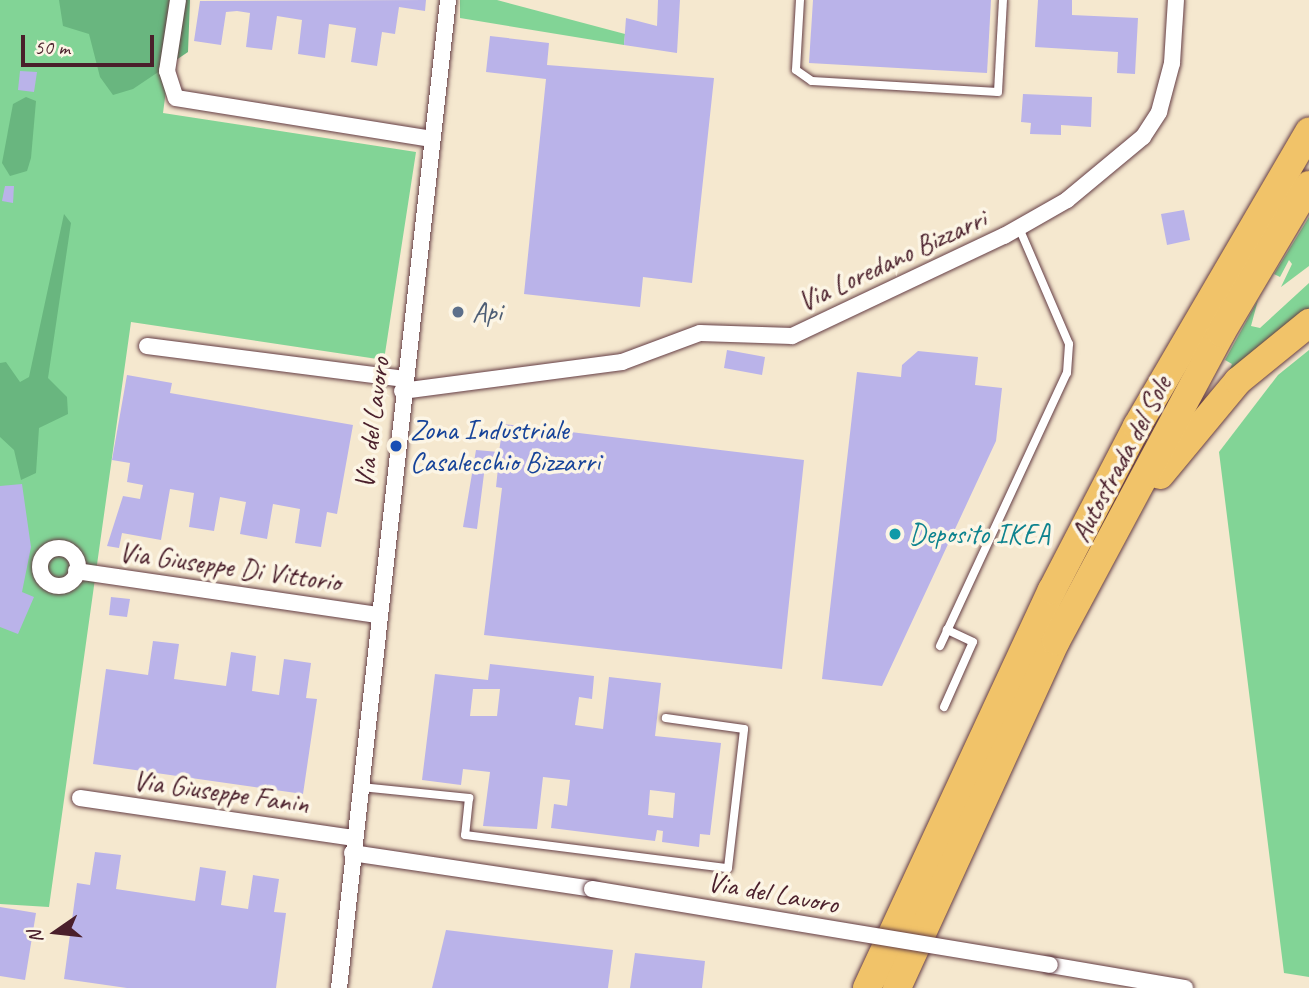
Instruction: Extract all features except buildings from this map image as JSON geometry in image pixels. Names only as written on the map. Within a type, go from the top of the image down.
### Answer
[{"type":"highway","name":"Autostrada del Sole","points":[[867,988],[1052,590],[1137,426],[1307,133]]},
{"type":"highway","name":"Autostrada del Sole","points":[[897,988],[1000,755],[1096,564],[1309,185]]},
{"type":"highway","points":[[1096,564],[1231,389],[1309,323]]},
{"type":"street","points":[[178,0],[167,71],[176,98],[432,139]]},
{"type":"street","name":"Via del Lavoro","points":[[339,988],[376,615],[449,0]]},
{"type":"street","name":"Via Loredano Bizzarri","points":[[147,346],[403,385],[622,362],[700,333],[792,336],[1019,228],[1067,200],[1143,137],[1159,113],[1172,63],[1176,0]]},
{"type":"street","name":"Via Giuseppe Di Vittorio","points":[[76,571],[376,615]]},
{"type":"street","name":"Via Giuseppe Fanin","points":[[80,798],[353,846]]},
{"type":"street","name":"Via del Lavoro","points":[[353,846],[592,889],[1185,988]]},
{"type":"lane","points":[[800,0],[796,70],[812,81],[998,92],[1003,0]]},
{"type":"lane","points":[[940,646],[1068,366],[1065,332],[1019,228]]},
{"type":"lane","points":[[944,707],[973,642],[947,630]]},
{"type":"lane","points":[[358,787],[469,798],[465,835],[728,868],[744,729],[666,718]]},
{"type":"green space","points":[[0,0],[178,0],[163,113],[416,152],[384,360],[131,322],[49,907],[0,904]]},
{"type":"green space","points":[[59,0],[190,0],[188,52],[133,89],[113,95],[100,77],[89,34],[63,26]]},
{"type":"green space","points":[[460,0],[497,0],[625,34],[624,45],[460,18]]},
{"type":"green space","points":[[26,97],[36,101],[31,158],[27,171],[10,176],[2,163],[13,104]]},
{"type":"green space","points":[[64,214],[71,223],[48,378],[67,397],[68,414],[39,428],[36,473],[21,480],[14,450],[0,437],[0,363],[6,362],[20,382],[29,377]]},
{"type":"green space","points":[[1309,217],[1309,266],[1281,287],[1292,264],[1289,260],[1280,277],[1274,274]]},
{"type":"green space","points":[[1309,283],[1309,311],[1226,379],[1232,364],[1225,360],[1258,300],[1251,326],[1260,328]]},
{"type":"green space","points":[[1309,350],[1309,977],[1284,973],[1219,452],[1278,375]]},
{"type":"place","name":"Api","points":[[458,312]]},
{"type":"place","name":"Zona Industriale Casalecchio Bizzarri","points":[[396,446]]},
{"type":"place","name":"Deposito IKEA","points":[[895,534]]}]
